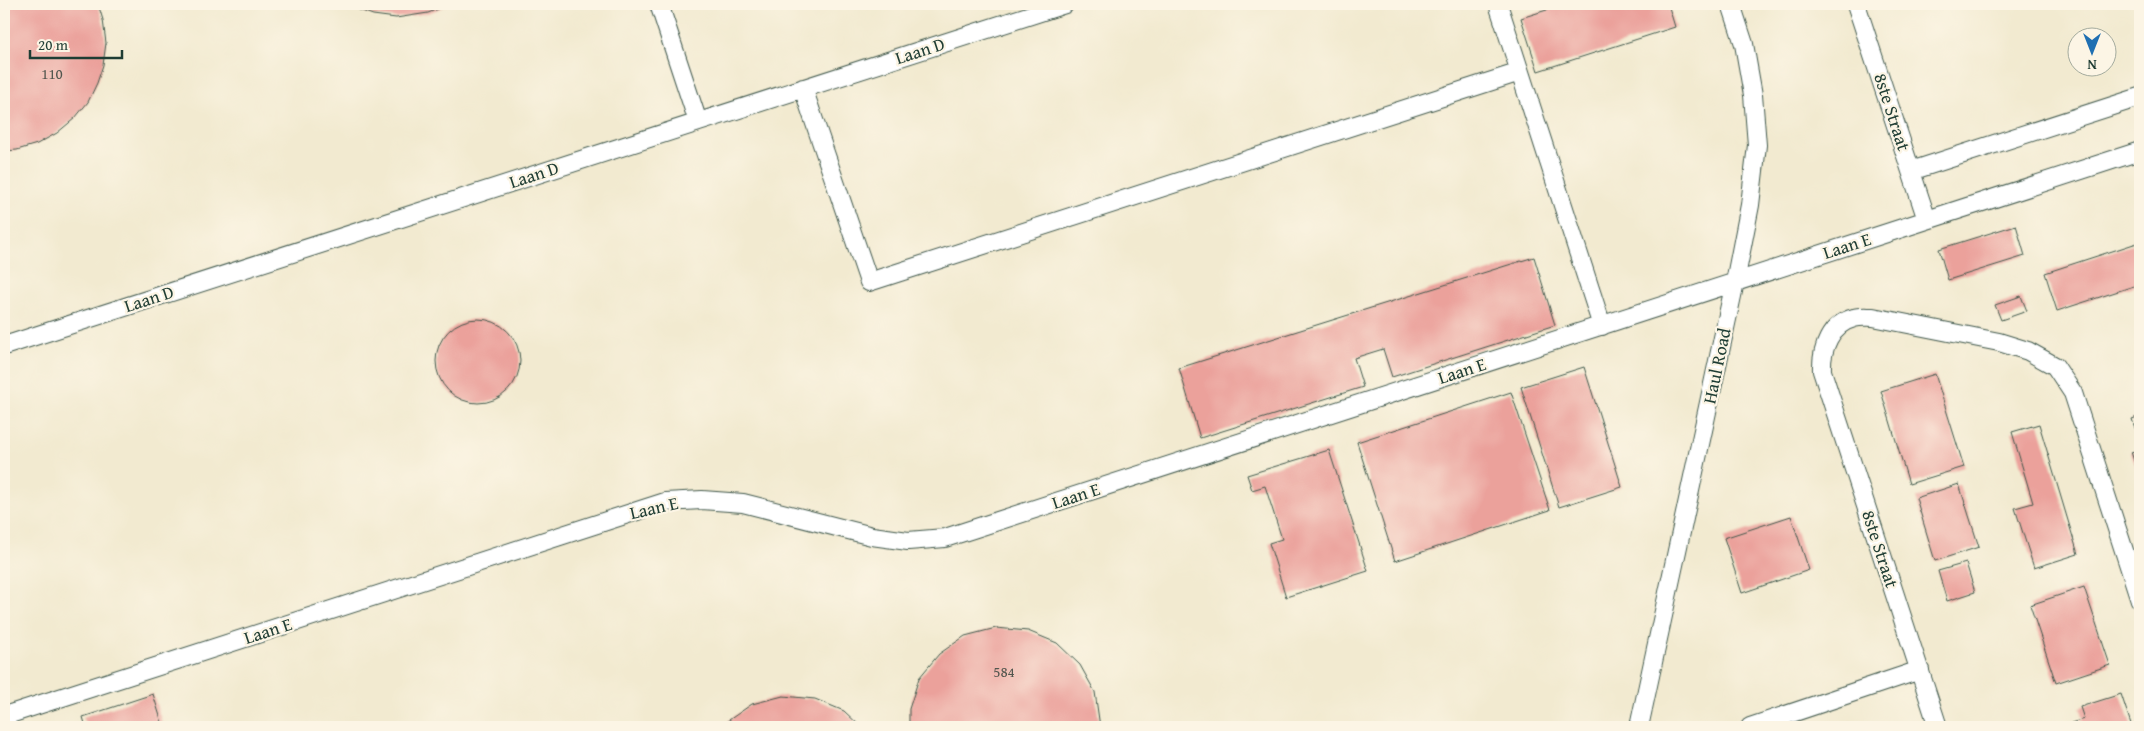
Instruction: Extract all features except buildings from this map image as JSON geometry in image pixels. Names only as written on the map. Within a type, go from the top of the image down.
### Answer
[{"type":"lane","points":[[659,4],[698,122]]},
{"type":"lane","name":"Laan D","points":[[4,346],[1065,4]]},
{"type":"lane","points":[[1498,4],[1602,326]]},
{"type":"lane","name":"Haul Road","points":[[1639,727],[1750,205],[1757,144],[1753,95],[1744,44],[1731,4]]},
{"type":"lane","name":"8ste Straat","points":[[1856,4],[1927,220]]},
{"type":"lane","points":[[803,88],[869,282],[1520,72]]},
{"type":"lane","points":[[1911,171],[2140,97]]},
{"type":"lane","name":"Laan E","points":[[4,716],[665,502],[702,500],[742,502],[872,536],[908,541],[945,538],[2140,151]]},
{"type":"lane","name":"8ste Straat","points":[[1938,727],[1822,371],[1822,358],[1825,346],[1832,333],[1842,322],[1855,317],[1873,317],[2000,342],[2028,351],[2055,366],[2073,394],[2140,600]]},
{"type":"lane","points":[[1750,727],[1920,670]]}]
